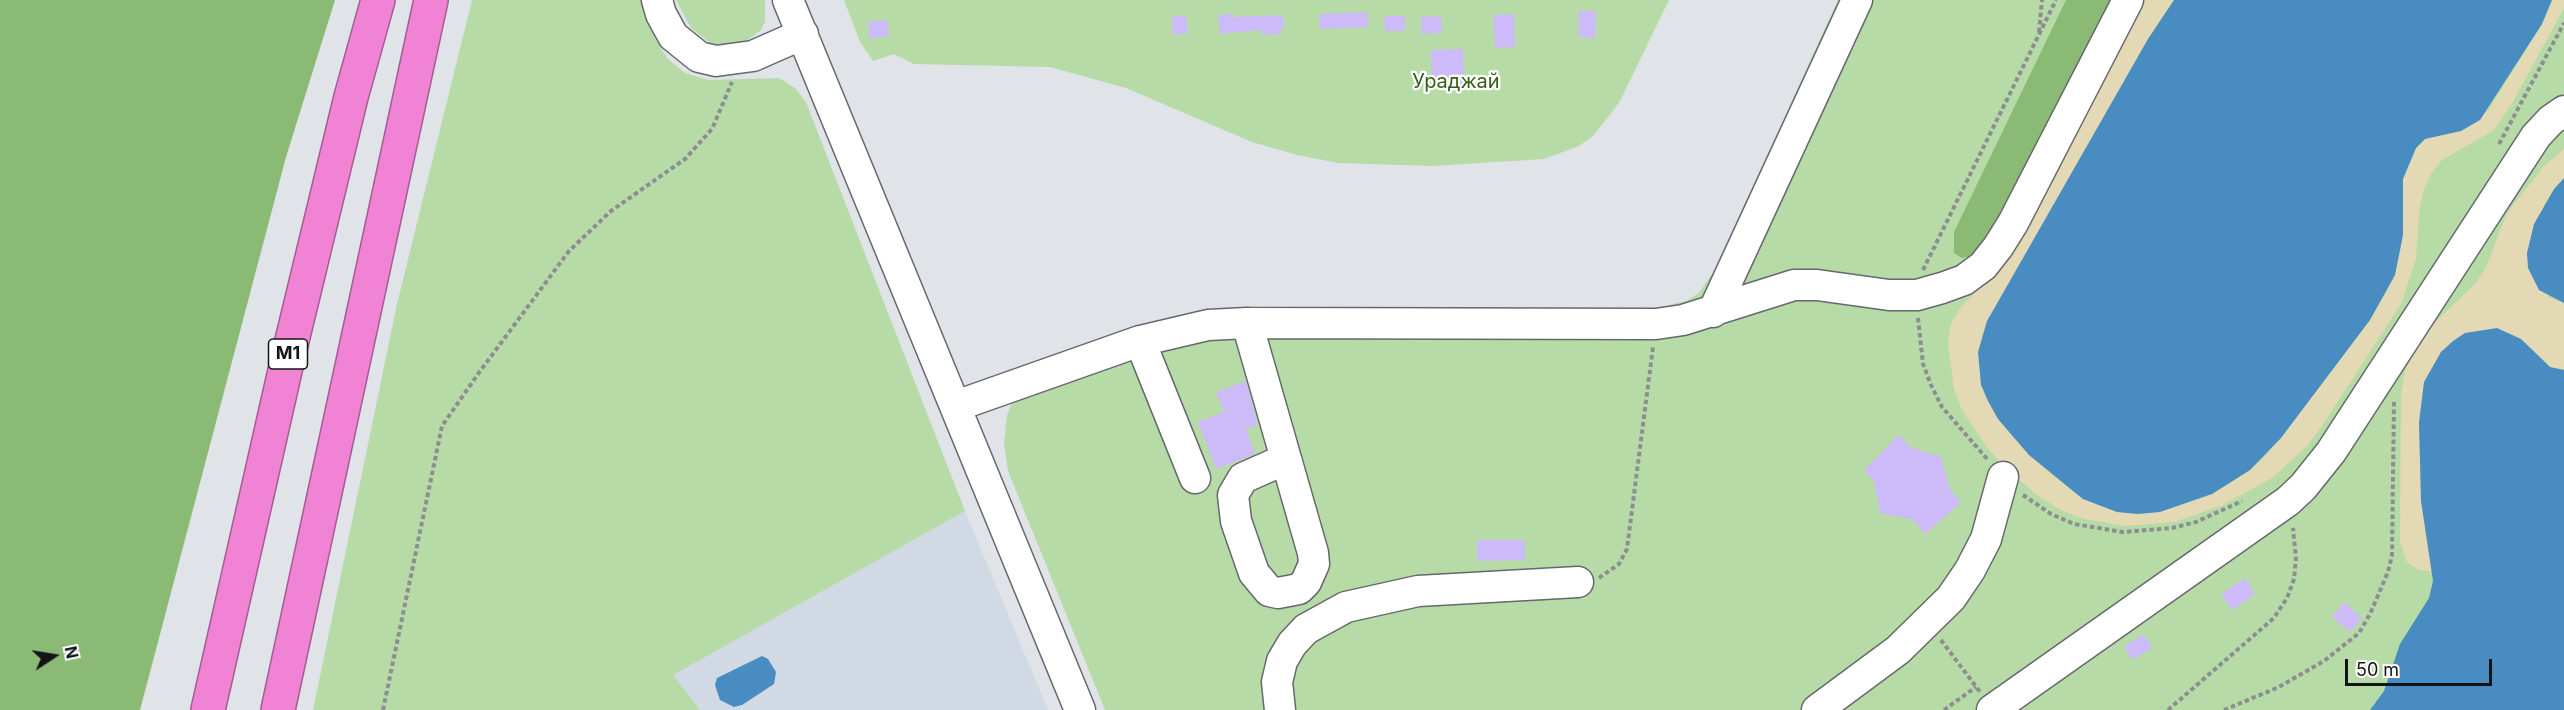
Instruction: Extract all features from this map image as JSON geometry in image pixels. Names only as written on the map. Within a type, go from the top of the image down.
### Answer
[{"type":"highway","name":"М1","points":[[208,710],[294,330],[351,97],[378,0]]},
{"type":"highway","points":[[278,710],[431,0]]},
{"type":"street","points":[[657,0],[661,14],[673,36],[686,49],[699,57],[716,61],[735,60],[761,52],[802,34]]},
{"type":"street","points":[[788,0],[1080,710]]},
{"type":"street","points":[[1713,312],[1857,0]]},
{"type":"street","points":[[956,406],[1140,341],[1187,328],[1247,323],[1656,324],[1713,312],[1794,285],[1816,285],[1889,295],[1917,295],[1964,279],[1983,266],[2013,223],[2128,0]]},
{"type":"street","points":[[1987,702],[2288,501],[2317,471],[2331,452],[2536,136],[2551,120],[2564,111]]},
{"type":"street","points":[[1247,323],[1286,459]]},
{"type":"street","points":[[1140,341],[1195,478]]},
{"type":"street","points":[[1817,710],[1880,665],[1951,598],[1970,570],[1986,539],[2003,477]]},
{"type":"street","points":[[1280,710],[1277,682],[1282,661],[1292,644],[1306,629],[1346,606],[1418,591],[1578,582]]},
{"type":"path","points":[[2038,36],[2042,0]]},
{"type":"path","points":[[2056,0],[1933,247],[1917,295],[1919,343],[1931,385],[1956,425],[2003,477],[2051,514],[2074,524],[2123,532],[2172,528],[2196,522],[2245,500]]},
{"type":"path","points":[[383,710],[442,426],[569,250],[610,211],[685,159],[712,129],[731,87],[735,60]]},
{"type":"path","points":[[1578,582],[1608,574],[1619,564],[1626,549],[1656,324]]},
{"type":"path","points":[[2224,710],[2279,687],[2324,662],[2359,633],[2370,614],[2392,555],[2394,400]]},
{"type":"path","points":[[2168,710],[2257,635],[2274,618],[2287,598],[2294,579],[2296,559],[2288,501]]},
{"type":"path","points":[[1928,622],[1987,702]]},
{"type":"path","points":[[1944,710],[1952,704],[1987,702]]},
{"type":"shaded area","points":[[965,511],[1048,710],[700,710],[672,675]]},
{"type":"green space","points":[[0,0],[335,0],[286,157],[140,710],[0,710]]},
{"type":"green space","points":[[472,0],[643,0],[655,39],[668,59],[685,73],[708,80],[779,78],[795,88],[806,102],[965,511],[673,675],[700,710],[313,710],[397,304]]},
{"type":"green space","points":[[676,0],[765,0],[765,22],[761,30],[744,43],[722,46],[710,43],[691,28]]},
{"type":"green space","name":"Ураджай","points":[[844,0],[1669,0],[1619,103],[1593,136],[1579,146],[1544,159],[1432,166],[1338,163],[1297,155],[1252,142],[1126,88],[1050,67],[914,64],[894,54],[873,61],[860,42]]},
{"type":"green space","points":[[1838,0],[2564,0],[2564,710],[1105,710],[1008,471],[1004,443],[1007,415],[1016,394],[1044,361],[1063,351],[1152,322],[1192,314],[1652,309],[1686,301],[1699,293],[1716,268]]},
{"type":"green space","points":[[2066,0],[2119,0],[2007,212],[1972,256],[1962,258],[1954,253],[1954,232]]},
{"type":"sand","points":[[2143,0],[2174,0],[2148,39],[1982,335],[1981,385],[1998,419],[2029,455],[2066,486],[2083,499],[2117,512],[2212,494],[2250,470],[2265,457],[2383,298],[2395,275],[2403,235],[2403,179],[2416,148],[2425,139],[2435,135],[2461,131],[2488,111],[2542,24],[2552,0],[2564,0],[2564,8],[2514,100],[2494,130],[2442,160],[2431,174],[2423,192],[2419,213],[2416,259],[2401,304],[2307,446],[2272,478],[2221,506],[2174,522],[2124,526],[2080,518],[2059,509],[2037,495],[2009,471],[1988,449],[1962,410],[1954,389],[1948,344],[1951,324],[1960,308],[1984,284]]},
{"type":"sand","points":[[2564,149],[2564,178],[2544,205],[2548,297],[2564,303],[2564,370],[2550,367],[2532,349],[2419,422],[2421,501],[2432,571],[2419,570],[2407,562],[2400,542],[2401,394],[2405,372],[2413,350],[2427,330],[2476,283],[2486,267],[2507,213],[2544,166]]},
{"type":"water","points":[[2174,0],[2552,0],[2542,24],[2480,120],[2461,131],[2425,139],[2416,148],[2403,179],[2403,235],[2395,275],[2370,320],[2281,438],[2250,470],[2212,494],[2160,512],[2138,514],[2117,512],[2083,499],[2029,455],[1998,419],[1988,401],[1981,385],[1978,352],[1987,321],[2148,39]]},
{"type":"water","points":[[2564,178],[2564,303],[2539,290],[2528,268],[2527,253],[2534,224],[2554,189]]},
{"type":"water","points":[[2497,328],[2521,339],[2550,367],[2564,370],[2564,710],[2370,710],[2384,691],[2400,644],[2429,598],[2433,581],[2421,501],[2419,422],[2424,382],[2441,352],[2453,341],[2465,333]]},
{"type":"water","points":[[762,656],[768,659],[776,672],[774,684],[742,705],[734,707],[720,700],[715,685],[717,678]]},
{"type":"building","points":[[1579,11],[1596,11],[1595,38],[1578,37]]},
{"type":"building","points":[[1367,12],[1368,27],[1320,29],[1319,14]]},
{"type":"building","points":[[1233,13],[1233,17],[1283,15],[1284,28],[1281,28],[1281,34],[1262,35],[1262,30],[1220,34],[1218,15]]},
{"type":"building","points":[[1514,14],[1515,47],[1495,48],[1493,15]]},
{"type":"building","points":[[1186,15],[1188,33],[1173,35],[1171,17]]},
{"type":"building","points":[[1384,16],[1405,16],[1405,31],[1385,31]]},
{"type":"building","points":[[1441,16],[1442,33],[1421,34],[1421,17]]},
{"type":"building","points":[[887,20],[889,36],[870,39],[868,22]]},
{"type":"building","points":[[1463,49],[1464,86],[1432,87],[1431,50]]},
{"type":"building","points":[[1246,381],[1258,425],[1246,429],[1255,454],[1216,469],[1198,422],[1224,412],[1216,392]]},
{"type":"building","points":[[1899,435],[1912,448],[1941,457],[1950,490],[1961,502],[1925,534],[1913,520],[1880,513],[1874,481],[1864,470]]},
{"type":"building","points":[[1477,540],[1525,540],[1525,560],[1477,561]]},
{"type":"building","points":[[2245,578],[2255,594],[2232,610],[2221,594]]},
{"type":"building","points":[[2344,602],[2362,618],[2350,632],[2332,617]]},
{"type":"building","points":[[2144,634],[2152,648],[2132,660],[2124,646]]}]
